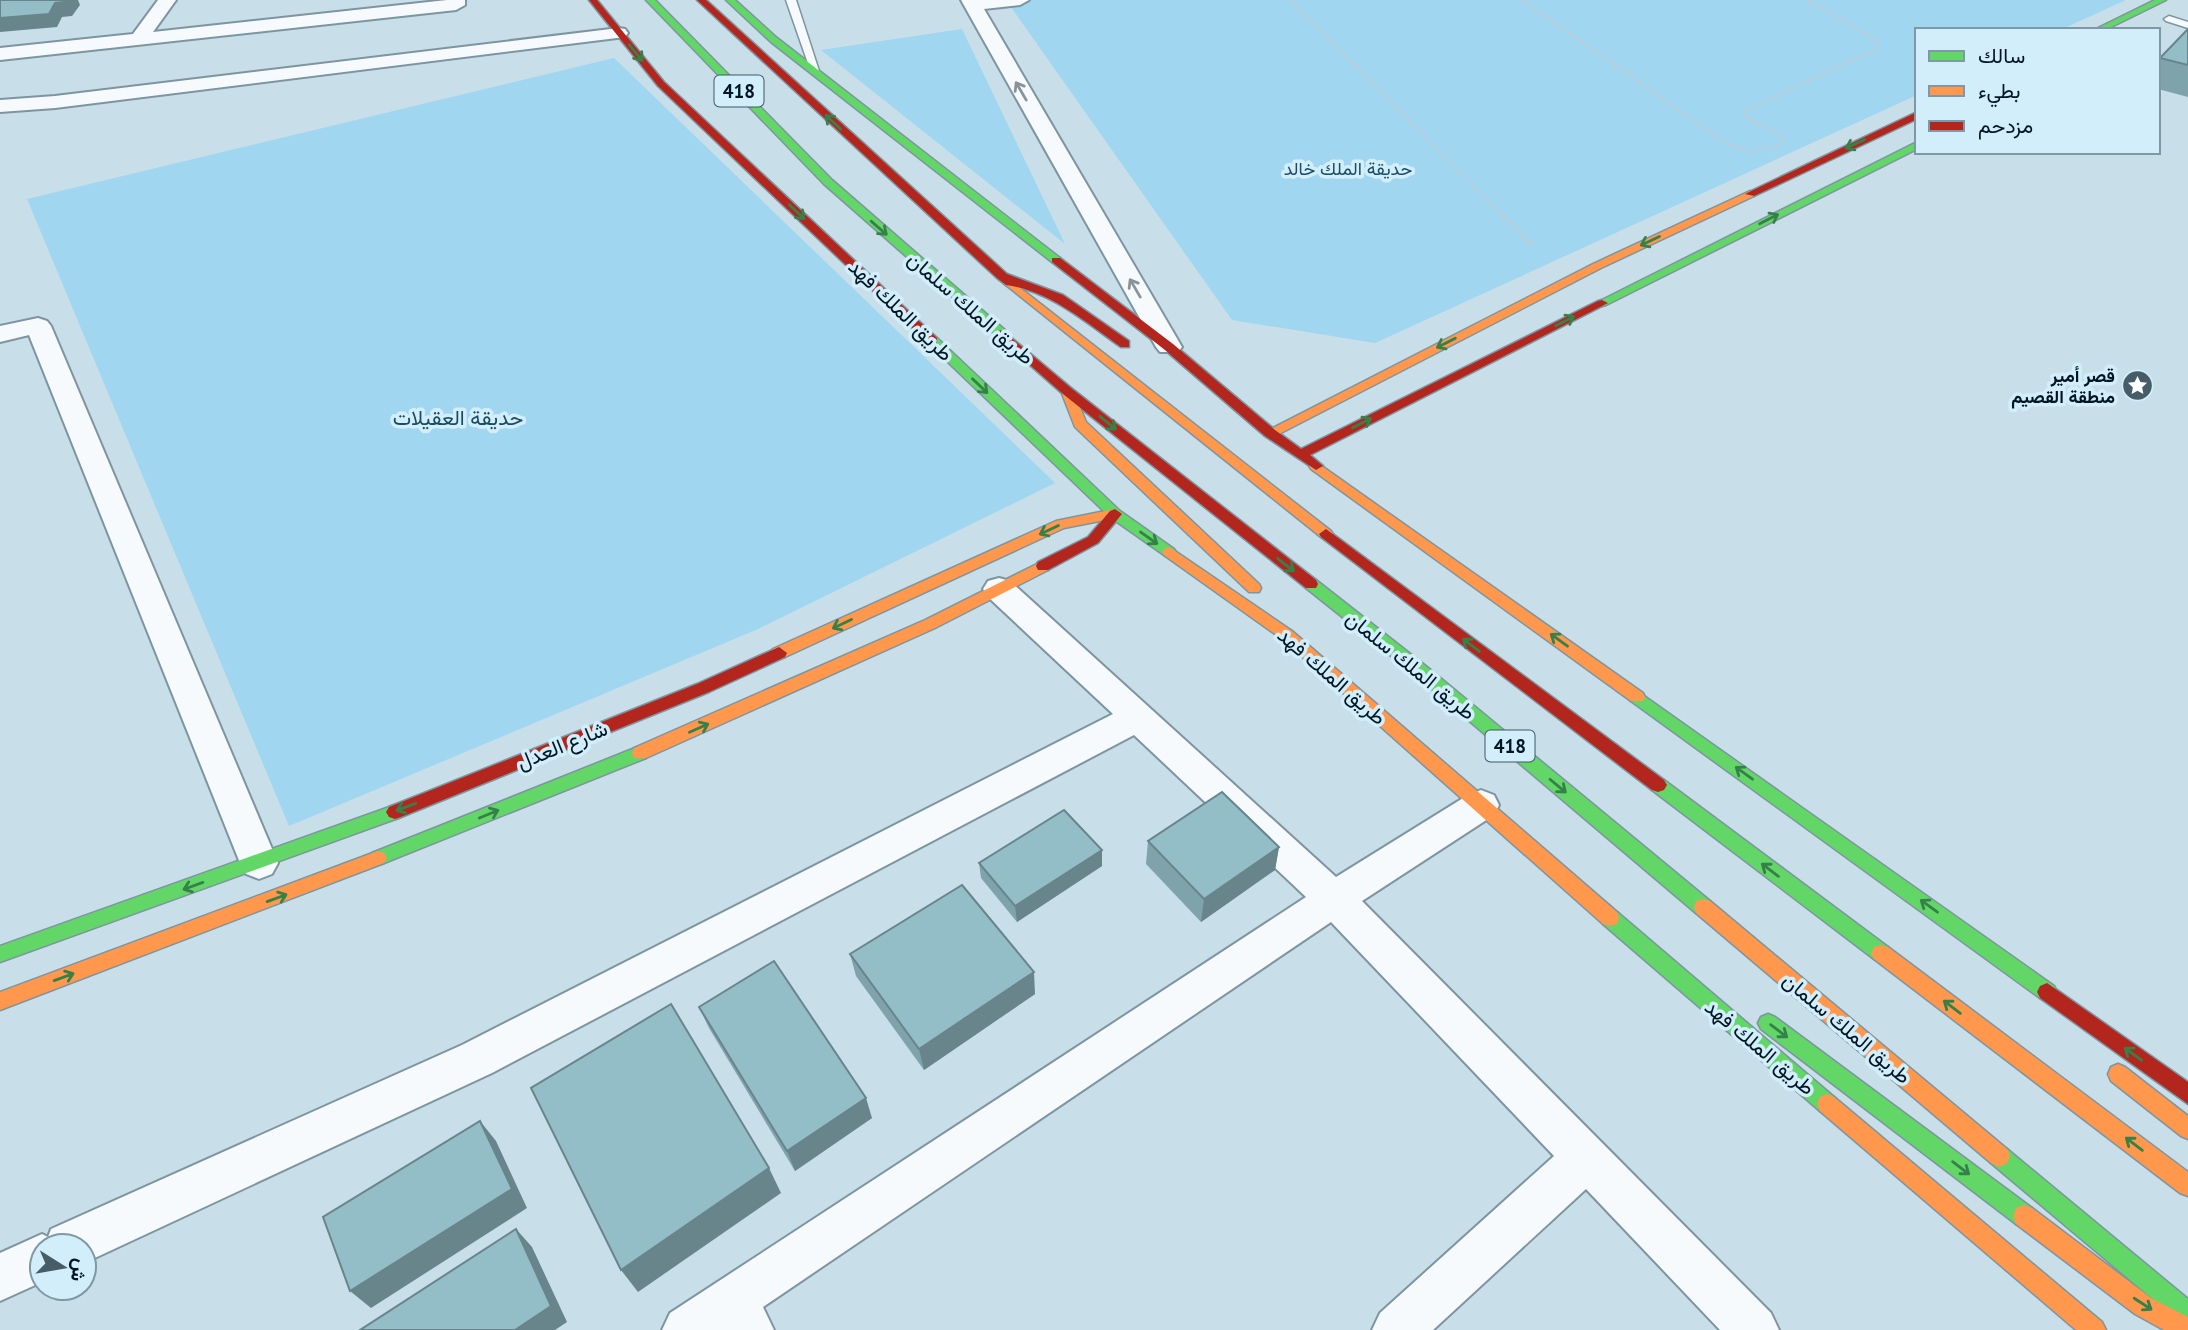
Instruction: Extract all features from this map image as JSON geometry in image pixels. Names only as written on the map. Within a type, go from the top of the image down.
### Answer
[{"type":"main road","name":"طريق الملك فهد","points":[[593,0],[661,84],[1115,514],[1287,635],[1676,976],[2089,1328]]},
{"type":"main road","name":"طريق الملك سلمان","points":[[650,0],[828,183],[1067,391],[1421,671],[2188,1314]]},
{"type":"main road","name":"طريق الملك سلمان","points":[[701,0],[1001,276],[1250,477],[2188,1185]]},
{"type":"main road","points":[[730,0],[816,72],[1169,347],[1270,433],[2188,1094]]},
{"type":"main road","points":[[2102,28],[2162,0]]},
{"type":"main road","points":[[2164,22],[2188,10]]},
{"type":"main road","points":[[1270,433],[1597,267],[1915,115]]},
{"type":"main road","points":[[1301,454],[1915,146]]},
{"type":"main road","points":[[1001,276],[1059,298],[1138,353]]},
{"type":"main road","points":[[1067,391],[1080,424],[1256,590],[1287,635]]},
{"type":"main road","points":[[1205,400],[1270,433]]},
{"type":"main road","points":[[0,1001],[347,872],[678,737],[930,624],[999,589],[1093,540],[1115,514]]},
{"type":"main road","name":"شارع العدل","points":[[0,954],[259,863],[435,797],[703,688],[1061,524],[1115,514]]},
{"type":"main road","points":[[1956,926],[2028,998]]},
{"type":"main road","points":[[1676,976],[1731,1001]]},
{"type":"main road","points":[[1753,1011],[2143,1306],[2188,1330]]},
{"type":"main road","points":[[2100,1060],[2188,1129]]},
{"type":"street","points":[[138,40],[167,0]]},
{"type":"street","points":[[0,54],[456,5],[456,0]]},
{"type":"street","points":[[1020,0],[971,3],[1169,347]]},
{"type":"street","points":[[0,106],[55,102],[620,33]]},
{"type":"street","points":[[85,64],[99,45]]},
{"type":"street","points":[[55,102],[70,83]]},
{"type":"street","points":[[0,334],[38,326],[259,863]]},
{"type":"street","points":[[999,589],[1334,898],[1754,1330]]},
{"type":"street","points":[[98,1232],[477,1059],[1138,717]]},
{"type":"street","points":[[687,1330],[741,1315],[1334,898],[1481,805]]},
{"type":"street","points":[[1397,1330],[1587,1158]]},
{"type":"street","points":[[0,1277],[28,1264]]},
{"type":"lane","points":[[791,0],[816,72]]},
{"type":"lane","points":[[2164,22],[2188,25]]},
{"type":"path","points":[[1290,0],[1534,247]]},
{"type":"path","points":[[1522,0],[1726,144],[1749,152],[1778,146],[1785,137],[1744,116],[1745,111],[1876,49],[1878,44],[1870,36],[1807,0]]},
{"type":"green space","name":"حديقة الملك خالد","points":[[1006,0],[2126,0],[2064,28],[1915,28],[1915,96],[1375,343],[1232,320]]},
{"type":"green space","points":[[962,29],[1065,244],[821,50]]},
{"type":"green space","name":"حديقة العقيلات","points":[[614,58],[1055,483],[758,629],[289,826],[27,199]]},
{"type":"building","points":[[0,0],[66,0],[55,3],[49,14],[0,18]]},
{"type":"building","points":[[2188,29],[2188,65],[2160,58]]},
{"type":"building","points":[[1222,792],[1279,847],[1204,899],[1148,841]]},
{"type":"building","points":[[1064,810],[1102,850],[1015,906],[979,863]]},
{"type":"building","points":[[962,885],[1034,972],[919,1049],[850,954]]},
{"type":"building","points":[[774,961],[866,1098],[787,1151],[699,1007]]},
{"type":"building","points":[[671,1004],[769,1168],[621,1270],[531,1088]]},
{"type":"building","points":[[480,1121],[512,1189],[350,1291],[323,1217]]},
{"type":"building","points":[[516,1229],[551,1306],[515,1330],[360,1330]]},
{"type":"traffic: fast","points":[[650,0],[828,182],[1002,334]]},
{"type":"traffic: fast","points":[[730,0],[774,40],[1056,260]]},
{"type":"traffic: fast","points":[[2102,28],[2162,0]]},
{"type":"traffic: fast","points":[[1602,303],[1915,146]]},
{"type":"traffic: fast","points":[[933,341],[1115,514],[1169,552]]},
{"type":"traffic: fast","points":[[1311,584],[1421,671],[1703,907]]},
{"type":"traffic: fast","points":[[1637,697],[2047,992]]},
{"type":"traffic: fast","points":[[378,858],[640,753]]},
{"type":"traffic: fast","points":[[1658,785],[1881,953]]},
{"type":"traffic: fast","points":[[0,954],[395,812]]},
{"type":"traffic: fast","points":[[1610,918],[1827,1104]]},
{"type":"traffic: fast","points":[[1768,1023],[2024,1216]]},
{"type":"traffic: fast","points":[[1999,1156],[2188,1314]]},
{"type":"traffic: slow","points":[[1270,433],[1597,266],[1750,194]]},
{"type":"traffic: slow","points":[[1010,283],[1326,534]]},
{"type":"traffic: slow","points":[[1067,391],[1080,424],[1254,588]]},
{"type":"traffic: slow","points":[[1316,466],[1637,697]]},
{"type":"traffic: slow","points":[[779,653],[1061,524],[1115,514]]},
{"type":"traffic: slow","points":[[1169,552],[1287,635],[1610,918]]},
{"type":"traffic: slow","points":[[640,753],[930,624],[1043,566]]},
{"type":"traffic: slow","points":[[0,1001],[378,858]]},
{"type":"traffic: slow","points":[[1703,907],[1999,1156]]},
{"type":"traffic: slow","points":[[1881,953],[2188,1185]]},
{"type":"traffic: slow","points":[[2118,1074],[2188,1129]]},
{"type":"traffic: slow","points":[[1827,1104],[2094,1330]]},
{"type":"traffic: slow","points":[[2024,1216],[2143,1306],[2188,1330]]},
{"type":"traffic: jam","points":[[593,0],[661,84],[933,341]]},
{"type":"traffic: jam","points":[[701,0],[1010,283]]},
{"type":"traffic: jam","points":[[1750,194],[1915,116]]},
{"type":"traffic: jam","points":[[1056,260],[1169,347],[1270,433],[1316,466]]},
{"type":"traffic: jam","points":[[1001,276],[1059,297],[1125,344]]},
{"type":"traffic: jam","points":[[1301,454],[1602,303]]},
{"type":"traffic: jam","points":[[1002,334],[1067,391],[1311,584]]},
{"type":"traffic: jam","points":[[1043,566],[1093,540],[1115,514]]},
{"type":"traffic: jam","points":[[1326,534],[1658,785]]},
{"type":"traffic: jam","points":[[395,812],[703,688],[779,653]]},
{"type":"traffic: jam","points":[[2047,992],[2188,1094]]},
{"type":"place","name":"قصر أمير منطقة القصيم","points":[[2138,385]]}]
